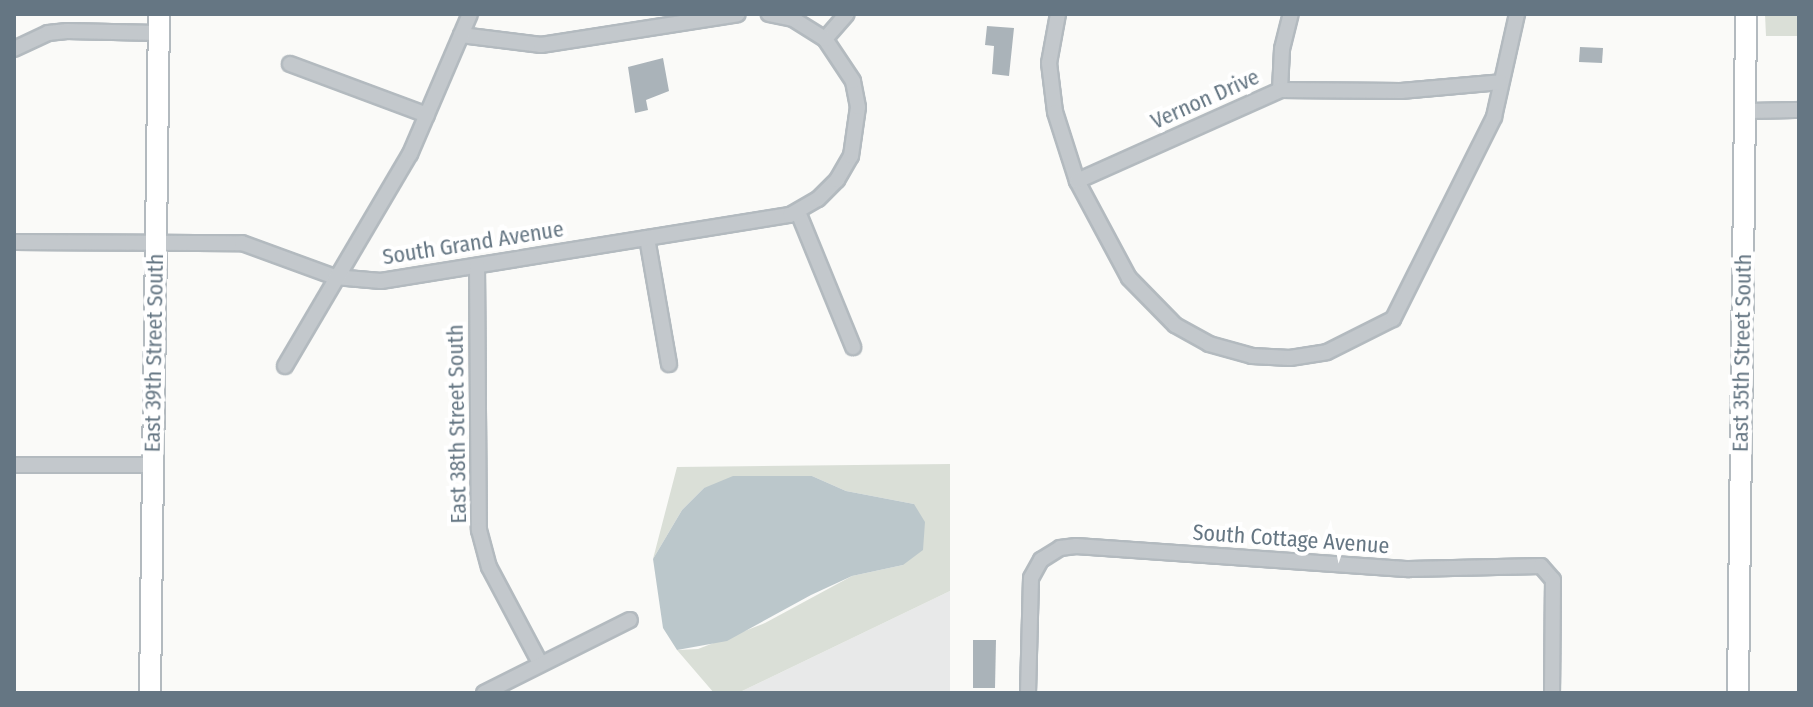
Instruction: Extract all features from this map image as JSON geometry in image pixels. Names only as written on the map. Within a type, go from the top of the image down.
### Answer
[{"type":"main road","name":"East 35th Street South","points":[[1738,693],[1746,14]]},
{"type":"main road","name":"East 39th Street South","points":[[150,693],[159,23]]},
{"type":"street","points":[[285,366],[410,154],[470,14]]},
{"type":"street","points":[[461,35],[541,45],[738,14]]},
{"type":"street","points":[[769,14],[793,19],[825,39],[853,81],[857,135],[837,180],[798,212],[853,347]]},
{"type":"street","points":[[825,39],[847,14]]},
{"type":"street","points":[[1058,14],[1051,76],[1055,112],[1077,181],[1129,278],[1175,325],[1209,344],[1252,356],[1327,352],[1393,319],[1412,291],[1494,117],[1517,14]]},
{"type":"street","points":[[1280,90],[1282,49],[1291,14]]},
{"type":"street","points":[[14,49],[58,32],[159,23]]},
{"type":"street","points":[[290,64],[427,115]]},
{"type":"street","name":"Vernon Drive","points":[[1077,181],[1280,90],[1401,91],[1501,82]]},
{"type":"street","points":[[1745,111],[1799,110]]},
{"type":"street","name":"South Grand Avenue","points":[[14,242],[242,243],[335,277],[381,281],[798,212]]},
{"type":"street","points":[[647,238],[669,364]]},
{"type":"street","name":"East 38th Street South","points":[[477,266],[479,530],[489,567],[540,663]]},
{"type":"street","points":[[14,465],[153,465]]},
{"type":"street","name":"South Cottage Avenue","points":[[1028,693],[1031,578],[1041,560],[1060,548],[1076,546],[1409,569],[1541,566],[1553,580],[1552,693]]},
{"type":"street","points":[[484,693],[630,620]]},
{"type":"shaded area","points":[[1765,14],[1799,14],[1799,36],[1766,36]]},
{"type":"shaded area","points":[[950,464],[950,591],[738,693],[714,693],[677,650],[698,649],[765,623],[852,576],[903,565],[914,504],[846,491],[812,476],[704,488],[682,510],[653,559],[677,467]]},
{"type":"shaded area","points":[[733,476],[812,476],[846,491],[914,504],[925,522],[923,550],[903,565],[852,576],[811,595],[727,641],[677,650],[663,628],[653,559],[682,510],[704,488]]},
{"type":"shaded area","points":[[950,591],[950,693],[738,693]]},
{"type":"building","points":[[987,26],[1014,28],[1009,76],[992,74],[994,46],[985,45]]},
{"type":"building","points":[[1580,47],[1603,48],[1602,63],[1579,62]]},
{"type":"building","points":[[663,58],[669,91],[646,100],[648,110],[635,113],[628,67]]},
{"type":"building","points":[[973,640],[996,640],[995,688],[973,688]]}]
